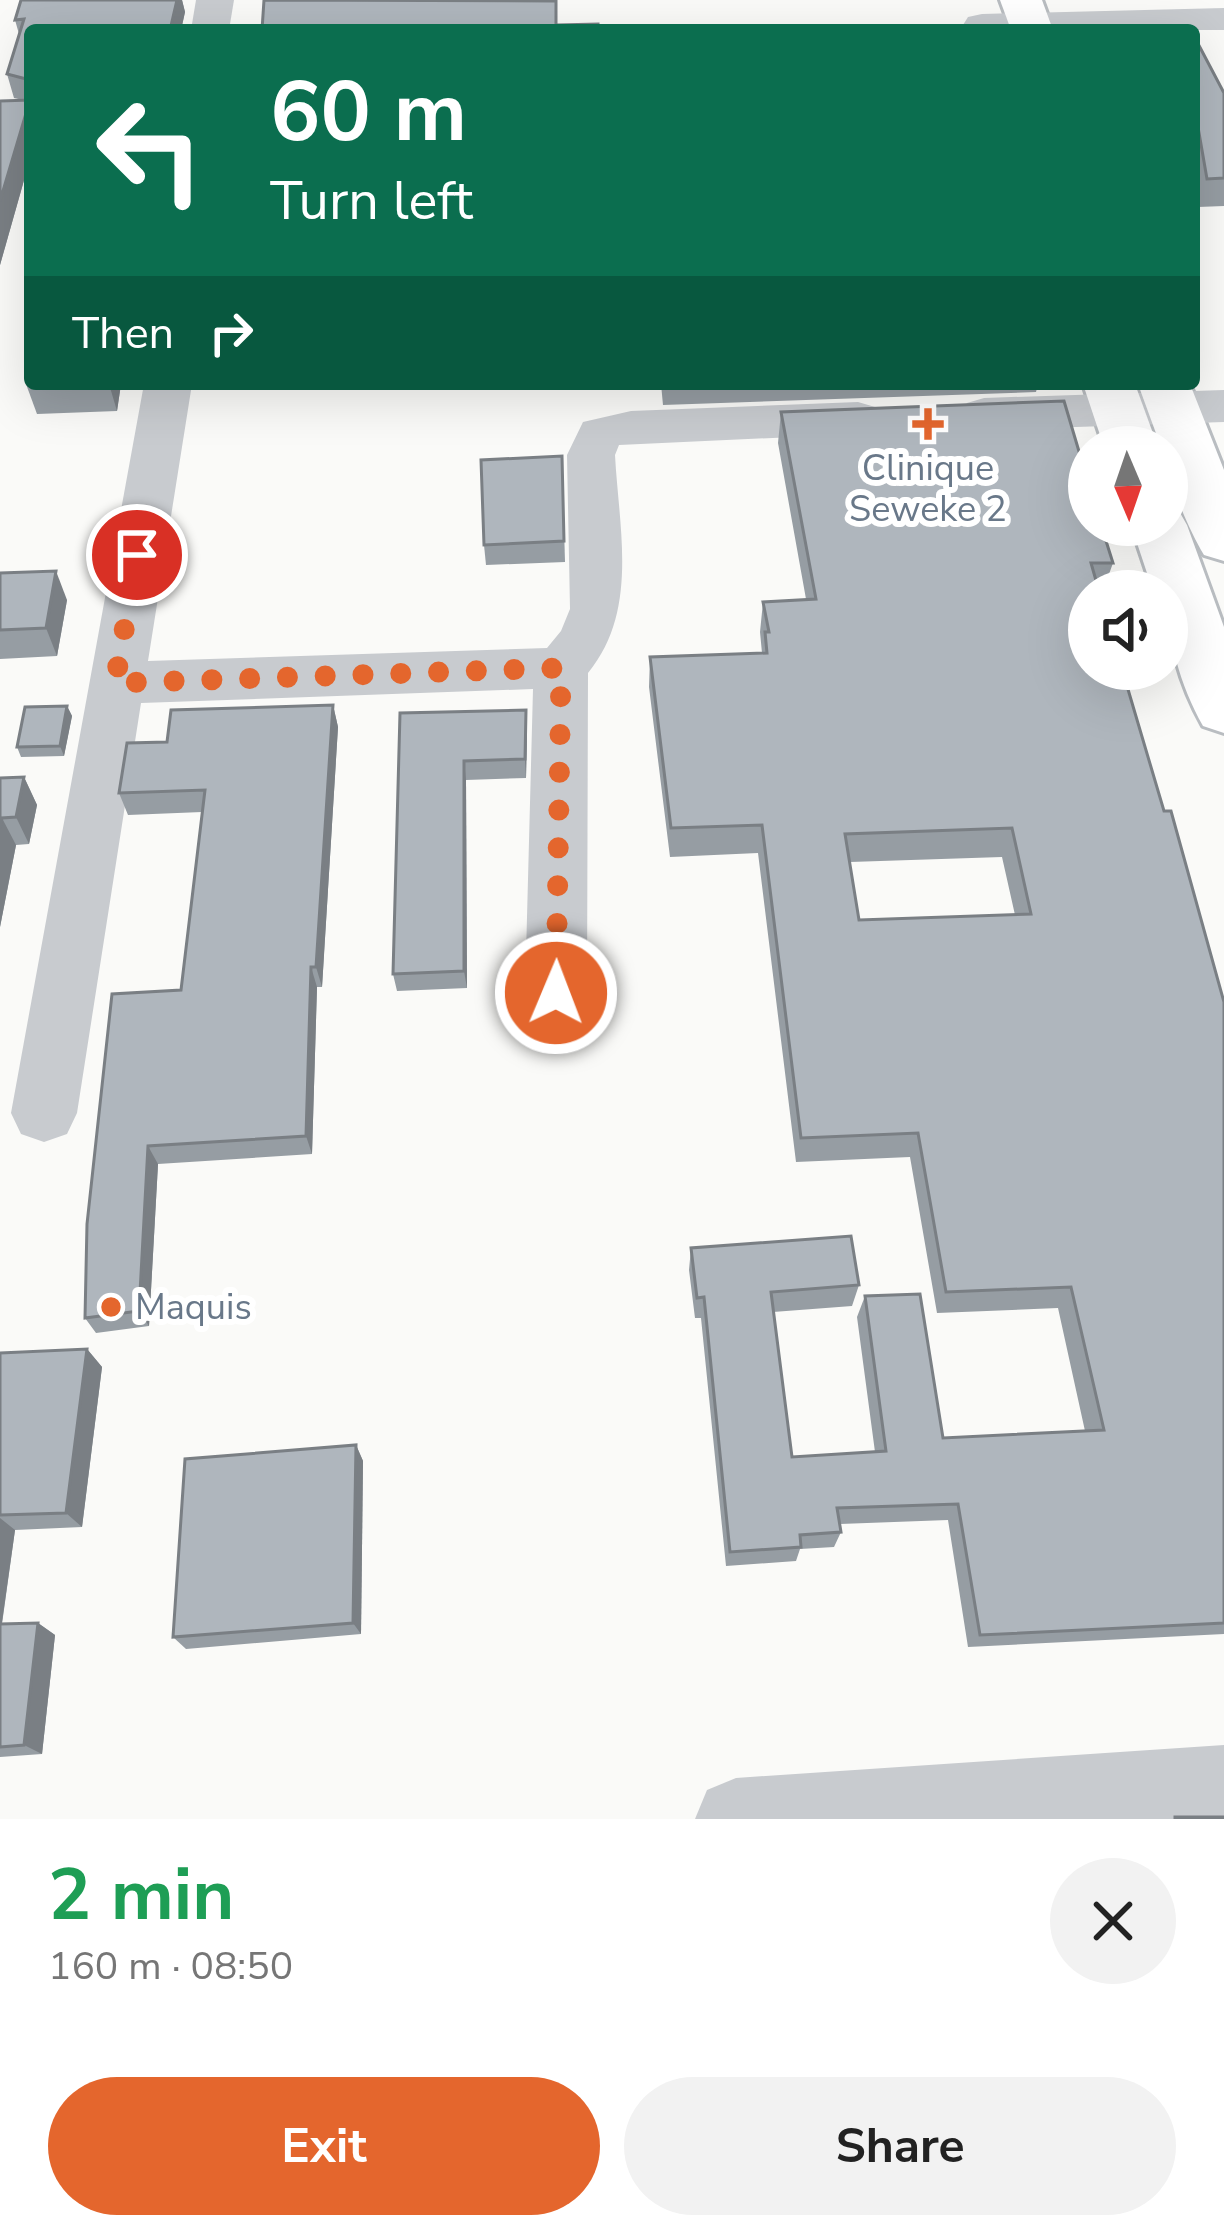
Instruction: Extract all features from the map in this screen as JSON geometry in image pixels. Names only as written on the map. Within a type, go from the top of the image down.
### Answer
[{"type":"main road","points":[[1153,406],[1224,541]]},
{"type":"main road","points":[[1166,546],[1224,710]]},
{"type":"street","points":[[980,18],[1224,19]]},
{"type":"street","points":[[44,1113],[167,390]]},
{"type":"street","points":[[556,993],[561,668],[585,640],[596,609],[591,455],[600,434],[631,427],[1153,406]]},
{"type":"street","points":[[115,683],[561,668]]},
{"type":"street","points":[[736,1819],[1224,1786]]},
{"type":"building","points":[[21,0],[177,0],[171,24],[24,24],[24,78],[7,74],[24,19],[15,20]]},
{"type":"building","points":[[264,0],[556,1],[556,24],[262,24]]},
{"type":"building","points":[[1200,47],[1224,93],[1224,178],[1207,179],[1200,139]]},
{"type":"building","points":[[24,100],[24,120],[0,201],[0,101]]},
{"type":"building","points":[[1064,401],[1071,426],[1068,546],[1108,546],[1113,563],[1091,563],[1093,570],[1068,570],[1068,690],[1128,690],[1164,811],[1171,811],[1224,1002],[1224,1623],[980,1635],[958,1504],[837,1508],[841,1532],[800,1535],[801,1547],[730,1552],[704,1297],[697,1298],[691,1248],[851,1236],[859,1285],[771,1292],[792,1457],[886,1451],[865,1296],[920,1294],[943,1438],[1104,1430],[1071,1287],[946,1292],[918,1133],[801,1138],[762,825],[671,828],[650,657],[767,653],[765,632],[769,632],[763,602],[816,599],[781,412]],"holes":[[[1012,828],[1031,914],[859,920],[845,834]]]},
{"type":"building","points":[[562,456],[564,541],[484,545],[481,460]]},
{"type":"building","points":[[56,571],[46,628],[0,630],[0,573]]},
{"type":"building","points":[[333,705],[316,967],[311,967],[306,1136],[148,1146],[139,1311],[85,1318],[87,1224],[112,994],[181,990],[205,790],[119,793],[127,743],[167,742],[171,710]]},
{"type":"building","points":[[67,706],[60,746],[17,747],[25,707]]},
{"type":"building","points":[[526,710],[525,759],[464,761],[464,971],[393,974],[400,713]]},
{"type":"building","points":[[24,777],[16,817],[2,818],[0,828],[0,778]]},
{"type":"building","points":[[87,1349],[66,1513],[0,1515],[0,1353]]},
{"type":"building","points":[[356,1445],[353,1623],[173,1637],[185,1459]]},
{"type":"building","points":[[38,1623],[24,1745],[0,1747],[0,1624]]},
{"type":"building","points":[[1224,1817],[1224,1819],[1175,1819]]},
{"type":"place","name":"Clinique Seweke 2","points":[[928,424]]},
{"type":"place","name":"Maquis","points":[[111,1307]]},
{"type":"route","points":[[137,555],[115,683],[524,673],[561,668],[556,993]]}]
